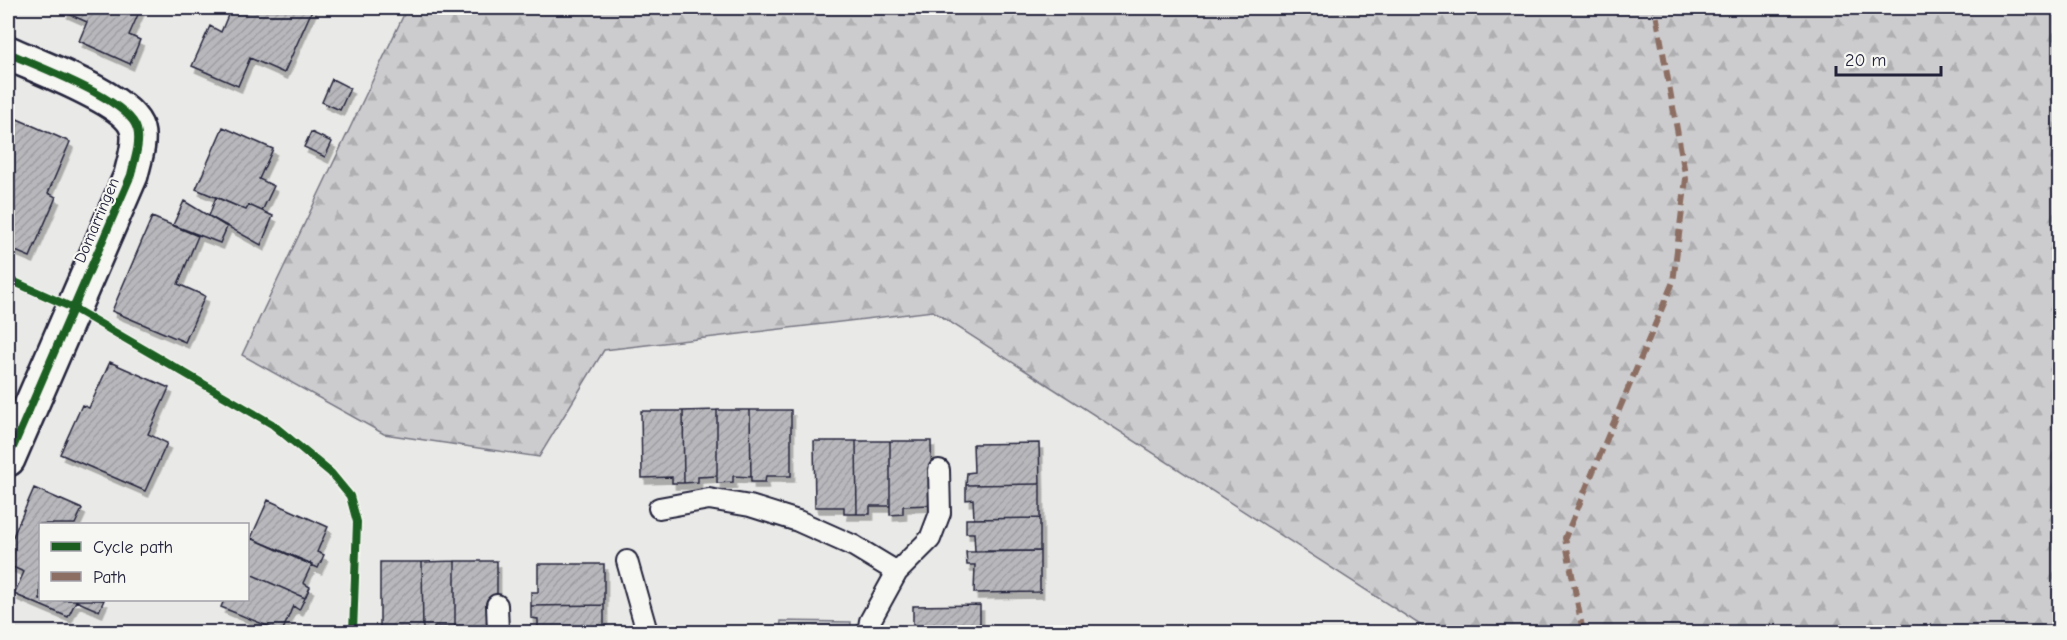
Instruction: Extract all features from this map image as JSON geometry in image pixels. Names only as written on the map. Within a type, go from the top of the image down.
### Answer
[{"type":"street","name":"Domarringen","points":[[8,53],[93,91],[117,105],[131,117],[138,129],[138,147],[130,175],[10,448]]},
{"type":"lane","points":[[868,633],[870,621],[897,572],[930,539],[940,513],[939,470]]},
{"type":"lane","points":[[659,508],[708,499],[750,506],[798,521],[854,546],[897,572]]},
{"type":"lane","points":[[627,561],[647,633]]},
{"type":"lane","points":[[497,605],[498,633]]},
{"type":"green space","points":[[407,8],[2059,8],[2059,632],[1431,632],[933,311],[604,350],[539,457],[384,434],[242,355]]},
{"type":"green space","points":[[781,621],[851,622],[850,632],[780,632]]},
{"type":"building","points":[[66,8],[135,8],[140,10],[129,35],[140,40],[130,64],[79,41],[87,22],[64,12]]},
{"type":"building","points":[[231,8],[313,8],[284,73],[250,58],[238,86],[192,66],[210,26],[221,32]]},
{"type":"building","points":[[332,79],[350,88],[340,110],[322,102]]},
{"type":"building","points":[[15,118],[70,142],[48,193],[56,197],[30,257],[8,248],[8,135]]},
{"type":"building","points":[[223,127],[273,149],[259,179],[274,186],[262,211],[249,205],[246,210],[196,189]]},
{"type":"building","points":[[311,132],[332,142],[325,157],[304,147]]},
{"type":"building","points":[[216,197],[246,210],[249,205],[273,216],[261,245],[209,216]]},
{"type":"building","points":[[184,201],[227,227],[220,243],[173,225]]},
{"type":"building","points":[[152,217],[198,236],[178,284],[205,296],[185,342],[112,311]]},
{"type":"building","points":[[110,362],[169,388],[148,434],[167,443],[145,491],[60,454],[82,405],[89,408]]},
{"type":"building","points":[[717,410],[750,410],[751,477],[733,476],[733,482],[717,483]]},
{"type":"building","points":[[717,410],[717,476],[698,477],[698,482],[684,483],[683,411]]},
{"type":"building","points":[[750,410],[791,410],[791,476],[766,476],[765,482],[751,482]]},
{"type":"building","points":[[641,411],[683,411],[684,483],[672,483],[672,477],[642,478]]},
{"type":"building","points":[[814,441],[856,441],[857,514],[844,514],[844,507],[815,507]]},
{"type":"building","points":[[856,441],[890,441],[890,506],[870,506],[870,514],[857,514]]},
{"type":"building","points":[[890,441],[931,441],[932,505],[903,506],[903,514],[890,515]]},
{"type":"building","points":[[1039,443],[1040,484],[966,485],[967,473],[974,472],[973,444]]},
{"type":"building","points":[[1040,484],[1040,518],[974,519],[973,499],[966,500],[966,485]]},
{"type":"building","points":[[34,488],[82,509],[75,523],[39,523],[39,601],[76,601],[68,617],[14,594],[24,572],[8,565],[8,548]]},
{"type":"building","points":[[268,500],[328,527],[317,552],[324,555],[318,568],[251,538]]},
{"type":"building","points":[[1040,518],[1040,551],[975,551],[974,533],[966,533],[966,519]]},
{"type":"building","points":[[251,538],[312,564],[303,583],[310,587],[305,598],[249,573]]},
{"type":"building","points":[[1040,551],[1040,592],[974,593],[975,565],[967,565],[966,552]]},
{"type":"building","points":[[455,561],[455,627],[434,627],[434,632],[423,632],[422,562]]},
{"type":"building","points":[[455,561],[497,561],[497,627],[468,626],[468,632],[455,632]]},
{"type":"building","points":[[380,562],[422,562],[423,632],[409,632],[409,628],[380,628]]},
{"type":"building","points":[[538,564],[604,564],[604,605],[531,606],[531,592],[538,592]]},
{"type":"building","points":[[249,573],[305,598],[299,610],[293,606],[282,632],[221,607],[224,601],[249,601]]},
{"type":"building","points":[[76,601],[104,601],[99,611]]},
{"type":"building","points":[[604,605],[604,632],[538,632],[538,619],[531,618],[531,606]]},
{"type":"building","points":[[980,605],[980,632],[913,632],[913,606]]},
{"type":"building","points":[[744,631],[744,632],[691,632]]},
{"type":"marked path","points":[[1583,632],[1565,538],[1673,282],[1686,179],[1655,8]]},
{"type":"cycle path","points":[[8,53],[80,85],[117,106],[130,118],[137,129],[138,140],[131,175],[8,459]]},
{"type":"cycle path","points":[[8,279],[73,308],[272,424],[331,473],[350,496],[357,522],[353,632]]}]
